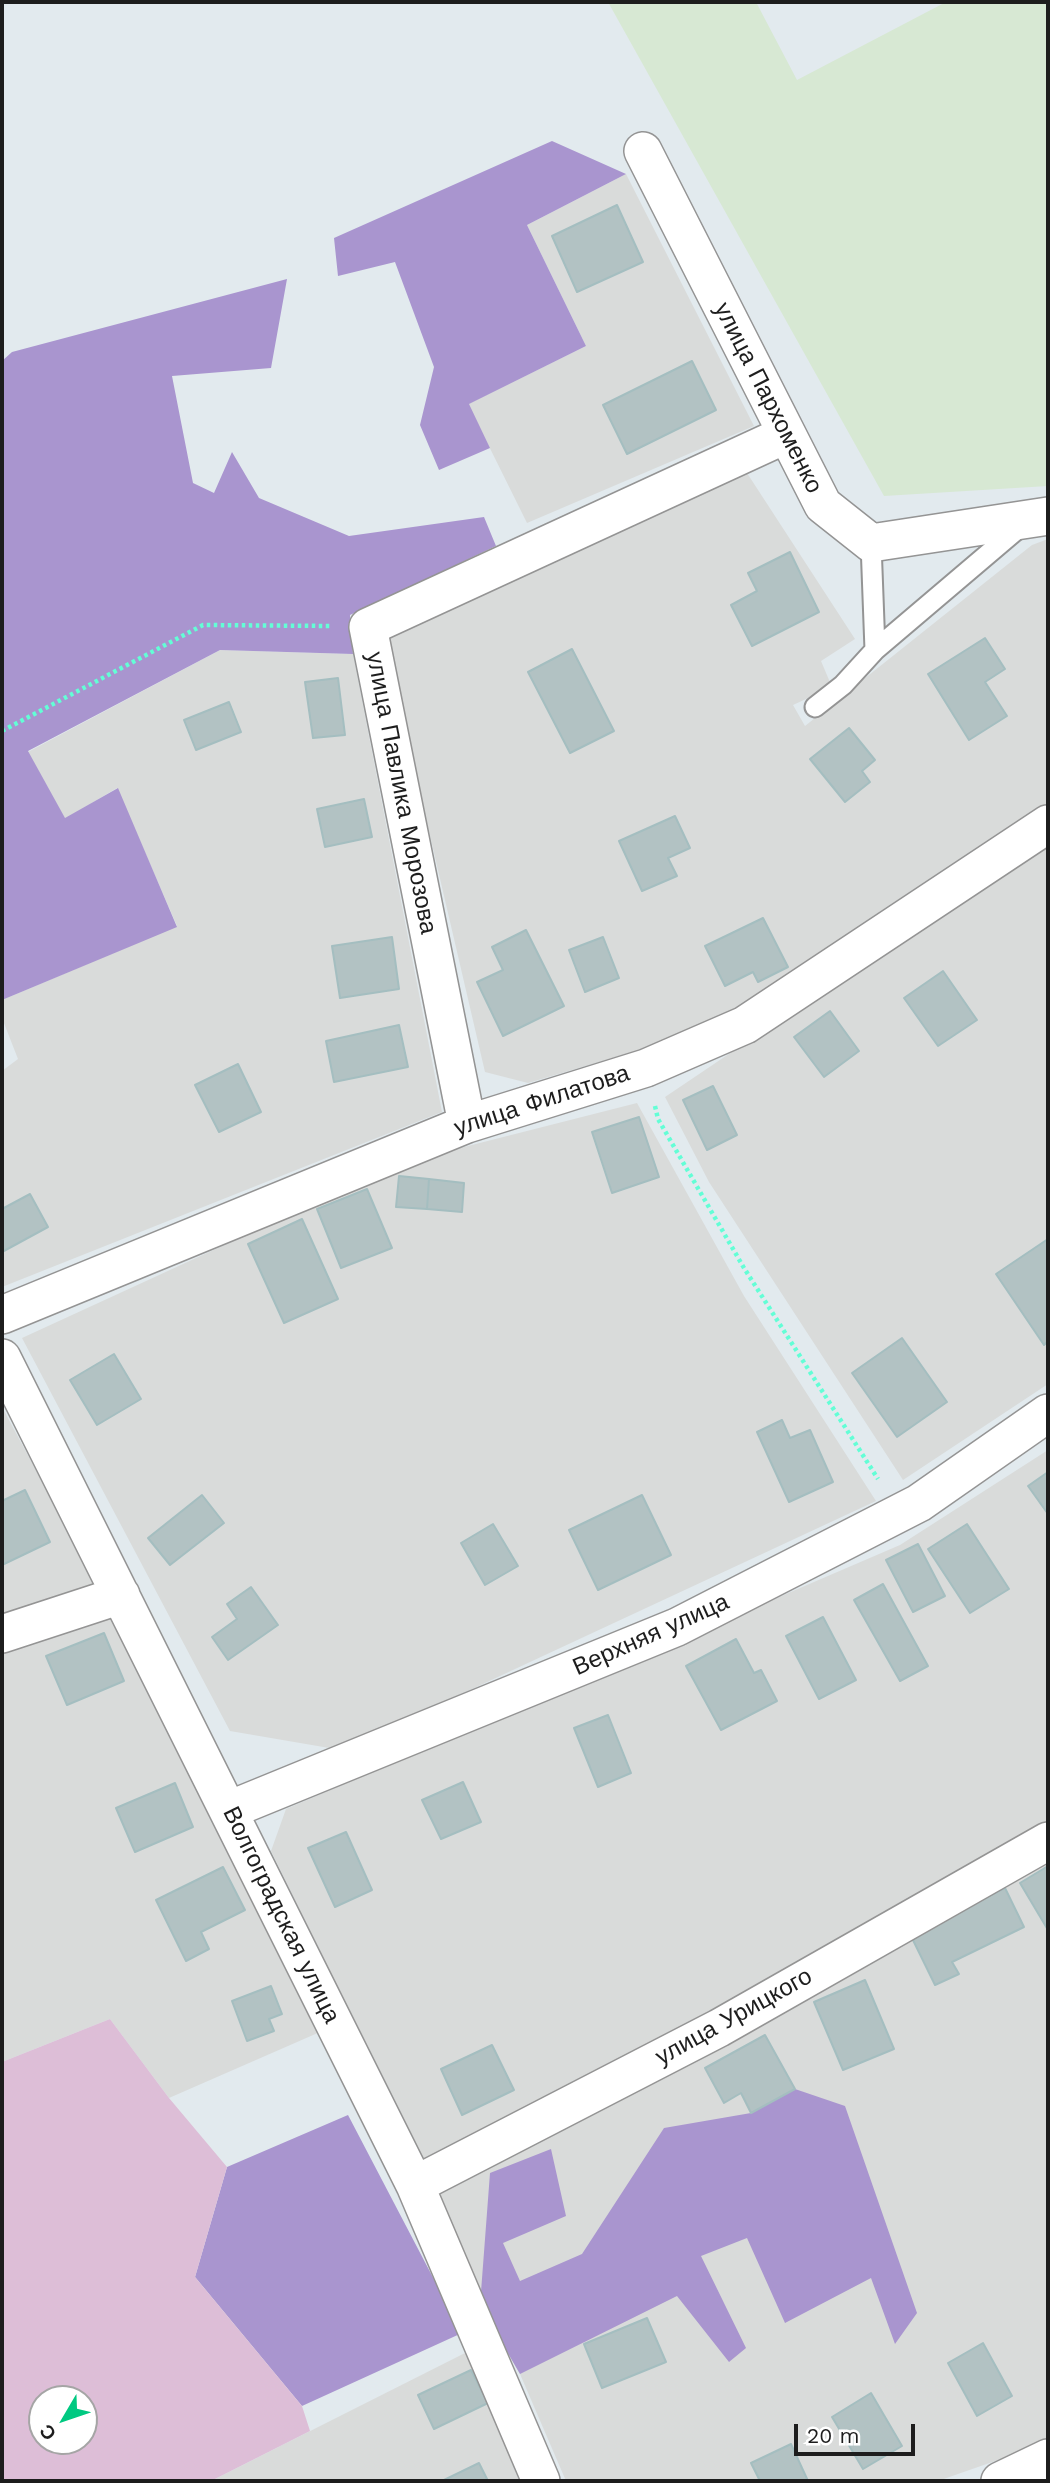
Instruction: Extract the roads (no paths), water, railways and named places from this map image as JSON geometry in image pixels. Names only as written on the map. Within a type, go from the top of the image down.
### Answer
[{"type":"street","name":"улица Пархоменко","points":[[643,151],[823,505],[871,543]]},
{"type":"street","name":"улица Павлика Морозова","points":[[467,1124],[368,627],[787,434]]},
{"type":"street","points":[[871,543],[1039,517]]},
{"type":"street","name":"улица Филатова","points":[[2,1315],[467,1124],[646,1068],[745,1025],[1048,824]]},
{"type":"street","name":"Волгоградская улица","points":[[2,1358],[415,2185],[541,2481]]},
{"type":"street","name":"Верхняя улица","points":[[229,1810],[677,1627],[919,1503],[1048,1413]]},
{"type":"street","points":[[2,1633],[121,1595]]},
{"type":"street","name":"улица Урицкого","points":[[415,2185],[719,2028],[1048,1841]]},
{"type":"street","points":[[1000,2481],[1048,2458]]},
{"type":"lane","points":[[815,707],[843,685],[875,650],[1039,517]]},
{"type":"lane","points":[[871,543],[875,650]]}]
